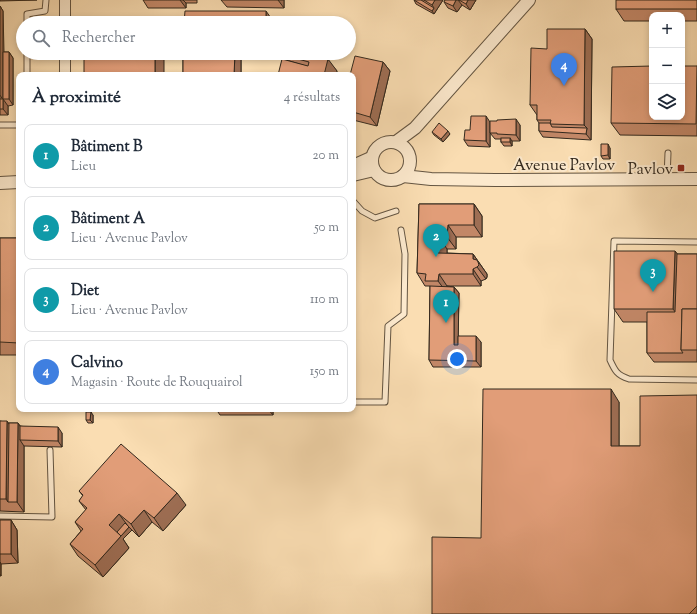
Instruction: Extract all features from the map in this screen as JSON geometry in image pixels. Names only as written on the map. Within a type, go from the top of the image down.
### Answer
[{"type":"street","points":[[65,0],[65,16]]},
{"type":"street","points":[[396,142],[415,128],[529,0]]},
{"type":"street","points":[[65,60],[65,72]]},
{"type":"street","points":[[407,165],[406,148],[402,144],[396,142],[389,141],[377,146],[371,158],[371,164],[377,175],[388,180],[398,179],[407,165],[415,128]]},
{"type":"street","points":[[356,171],[371,158]]},
{"type":"street","name":"Avenue Pavlov","points":[[407,165],[431,179],[697,179]]},
{"type":"street","points":[[356,173],[374,170]]},
{"type":"street","points":[[0,183],[16,182]]},
{"type":"lane","points":[[27,16],[27,14],[45,11],[46,0]]},
{"type":"lane","points":[[27,60],[27,72]]},
{"type":"lane","points":[[0,125],[16,125]]},
{"type":"lane","points":[[667,179],[668,153]]},
{"type":"lane","points":[[356,204],[362,211],[375,218],[396,211]]},
{"type":"lane","points":[[356,402],[385,402],[388,326],[404,314],[405,254],[402,230]]},
{"type":"lane","points":[[697,242],[614,241],[610,360],[614,370],[620,376],[629,379],[697,380]]},
{"type":"lane","points":[[0,516],[52,517],[50,450]]},
{"type":"building","points":[[414,0],[421,0],[434,8],[432,11]]},
{"type":"building","points":[[424,0],[435,0],[432,5]]},
{"type":"building","points":[[445,0],[456,0],[453,6],[444,2]]},
{"type":"building","points":[[459,0],[468,0],[466,4]]},
{"type":"building","points":[[616,0],[697,0],[697,9],[616,9]]},
{"type":"building","points":[[185,11],[266,11],[266,16],[185,16]]},
{"type":"building","points":[[547,29],[585,29],[584,125],[550,124],[551,120],[537,120],[537,105],[530,105],[531,48],[547,49]]},
{"type":"building","points":[[3,52],[9,52],[9,99],[3,99]]},
{"type":"building","points":[[356,56],[383,62],[370,117],[356,113],[356,72],[351,72]]},
{"type":"building","points":[[84,60],[155,60],[155,72],[84,72]]},
{"type":"building","points":[[183,60],[235,60],[234,72],[183,72]]},
{"type":"building","points":[[282,60],[308,66],[309,62],[302,60],[328,60],[325,72],[279,72]]},
{"type":"building","points":[[649,66],[649,120],[685,120],[685,66],[697,66],[696,124],[611,123],[612,67]]},
{"type":"building","points":[[0,99],[3,99],[3,109],[0,109]]},
{"type":"building","points":[[471,116],[486,116],[486,141],[464,140],[465,130],[470,130]]},
{"type":"building","points":[[516,119],[516,135],[490,133],[490,121]]},
{"type":"building","points":[[439,123],[448,131],[441,139],[432,132]]},
{"type":"building","points":[[539,123],[550,123],[552,127],[587,128],[586,134],[539,131]]},
{"type":"building","points":[[501,138],[510,138],[510,142],[501,142]]},
{"type":"building","points":[[601,144],[608,144],[608,155],[601,156]]},
{"type":"building","points":[[419,204],[474,204],[474,225],[448,225],[447,237],[439,237],[438,253],[473,254],[473,259],[477,260],[479,265],[473,269],[473,274],[439,274],[438,281],[425,281],[426,274],[417,273]]},
{"type":"building","points":[[0,238],[16,238],[16,343],[0,342]]},
{"type":"building","points":[[614,251],[675,251],[673,309],[614,309]]},
{"type":"building","points":[[677,254],[697,254],[697,309],[682,309],[681,350],[683,353],[647,353],[647,312],[675,312]]},
{"type":"building","points":[[430,286],[454,287],[454,345],[458,345],[458,336],[476,336],[476,361],[429,360]]},
{"type":"building","points":[[682,309],[697,309],[697,350],[681,350]]},
{"type":"building","points":[[483,389],[611,389],[611,446],[640,446],[640,396],[697,395],[697,606],[689,614],[432,614],[432,537],[481,538]]},
{"type":"building","points":[[86,412],[91,412],[90,420],[86,420]]},
{"type":"building","points":[[0,421],[7,421],[6,499],[0,499]]},
{"type":"building","points":[[9,423],[18,423],[17,502],[8,502]]},
{"type":"building","points":[[20,426],[58,427],[58,441],[20,440]]},
{"type":"building","points":[[121,444],[177,493],[154,518],[144,510],[131,524],[119,514],[109,525],[121,536],[95,565],[70,544],[83,529],[75,522],[87,508],[79,501],[83,495],[79,491]]},
{"type":"building","points":[[0,520],[11,520],[11,554],[0,554]]},
{"type":"building","points":[[125,523],[129,527],[121,536],[117,532]]},
{"type":"place","name":"Calvino","points":[[564,86]]},
{"type":"place","name":"Pavlov","points":[[681,168]]},
{"type":"place","name":"Bâtiment A","points":[[436,257]]},
{"type":"place","name":"Diet","points":[[653,292]]},
{"type":"place","name":"Bâtiment B","points":[[446,323]]}]
